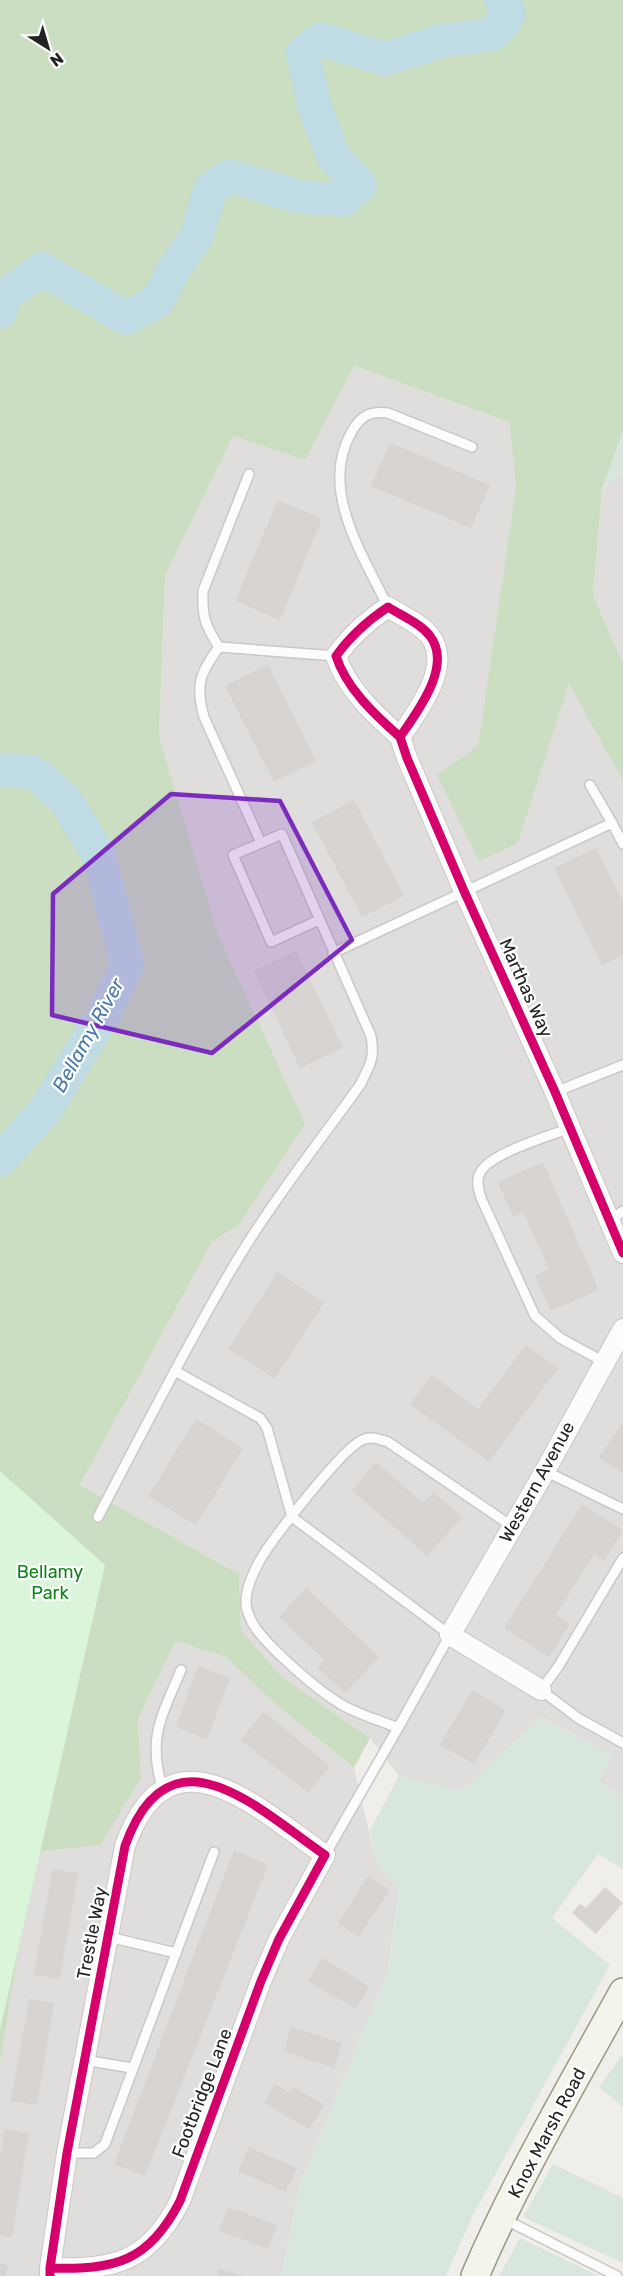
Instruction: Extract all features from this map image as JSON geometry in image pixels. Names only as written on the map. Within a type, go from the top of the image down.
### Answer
[{"type":"main road","name":"Knox Marsh Road","points":[[475,2276],[502,2218],[623,1992]]},
{"type":"street","points":[[336,656],[349,637],[368,620],[388,607],[422,628],[432,638],[437,651],[437,668],[432,686],[400,737]]},
{"type":"street","name":"Marthas Way","points":[[336,656],[341,671],[351,686],[400,737],[464,891],[570,1128],[616,1216],[623,1253]]},
{"type":"street","name":"Western Avenue","points":[[450,1635],[545,1471],[623,1329]]},
{"type":"street","points":[[450,1635],[541,1689]]},
{"type":"street","name":"Trestle Way","points":[[50,2272],[67,2152],[121,1866],[133,1824],[146,1804],[162,1791],[177,1784],[200,1781],[223,1787],[243,1797],[325,1855]]},
{"type":"street","name":"Footbridge Lane","points":[[50,2272],[94,2268],[122,2261],[139,2253],[155,2240],[170,2221],[180,2201],[274,1950],[325,1855]]},
{"type":"lane","points":[[388,607],[356,541],[343,501],[339,468],[343,446],[363,417],[375,411],[388,413],[472,447]]},
{"type":"lane","points":[[219,647],[208,630],[202,612],[203,591],[249,474]]},
{"type":"lane","points":[[219,647],[336,656]]},
{"type":"lane","points":[[219,647],[205,667],[199,682],[199,698],[204,717],[261,843]]},
{"type":"lane","points":[[590,785],[623,844]]},
{"type":"lane","points":[[333,953],[612,824]]},
{"type":"lane","points":[[98,1517],[175,1371],[237,1262],[267,1215],[360,1085],[374,1052],[371,1036],[282,834],[233,855],[271,942],[319,920]]},
{"type":"lane","points":[[555,1092],[623,1065]]},
{"type":"lane","points":[[570,1128],[499,1156],[486,1164],[479,1173],[477,1185],[535,1316],[560,1338],[604,1362]]},
{"type":"lane","points":[[175,1371],[260,1418],[267,1428],[292,1517],[450,1635],[325,1855]]},
{"type":"lane","points":[[398,1728],[332,1698],[256,1629],[246,1608],[249,1584],[270,1544],[354,1444],[365,1439],[376,1438],[388,1442],[513,1527]]},
{"type":"lane","points":[[545,1471],[623,1509]]},
{"type":"lane","points":[[623,1558],[558,1667],[541,1689],[578,1718],[623,1743]]},
{"type":"lane","points":[[162,1791],[155,1765],[157,1731],[181,1670]]},
{"type":"lane","points":[[67,2152],[94,2153],[105,2144],[214,1852]]},
{"type":"lane","points":[[109,1937],[176,1953]]},
{"type":"lane","points":[[84,2060],[132,2068]]},
{"type":"lane","points":[[502,2218],[617,2276]]},
{"type":"highlighted area","points":[[171,794],[280,801],[352,940],[212,1053],[52,1015],[53,894]]},
{"type":"shaded area","points":[[353,366],[509,422],[516,486],[478,746],[479,860],[518,843],[569,682],[623,782],[623,1797],[599,1782],[612,1755],[542,1717],[461,1791],[399,1776],[370,1738],[282,1677],[241,1630],[239,1574],[80,1485],[212,1242],[239,1225],[304,1124],[219,937],[159,736],[165,576],[233,436],[305,460]]},
{"type":"shaded area","points":[[623,432],[623,473],[602,489]]},
{"type":"shaded area","points":[[623,473],[623,664],[593,596],[602,489]]},
{"type":"shaded area","points":[[176,1641],[226,1657],[273,1702],[354,1768],[376,1861],[399,1891],[388,1971],[301,2181],[282,2276],[0,2276],[0,2064],[34,1852],[100,1844],[141,1778],[138,1719]]},
{"type":"shaded area","points":[[541,1717],[613,1755],[599,1782],[623,1797],[623,1869],[598,1854],[552,1918],[610,1965],[473,2215],[446,2276],[282,2276],[301,2181],[388,1971],[399,1891],[376,1861],[370,1830],[399,1776],[461,1791]]},
{"type":"shaded area","points":[[623,2054],[623,2107],[599,2087]]},
{"type":"shaded area","points":[[553,2164],[623,2198],[623,2263],[523,2217]]},
{"type":"shaded area","points":[[520,2238],[599,2276],[499,2276]]},
{"type":"green space","points":[[0,0],[623,0],[623,432],[602,489],[593,595],[623,664],[623,782],[569,683],[518,843],[479,861],[437,775],[478,746],[516,486],[509,422],[354,366],[305,460],[233,436],[165,576],[159,736],[219,937],[305,1124],[239,1225],[212,1242],[80,1485],[239,1574],[241,1630],[282,1677],[370,1738],[354,1768],[273,1702],[226,1657],[176,1641],[138,1719],[141,1778],[100,1845],[34,1852],[0,2064]]},
{"type":"green space","name":"Bellamy Park","points":[[0,1471],[105,1565],[0,2030]]},
{"type":"building","points":[[390,443],[490,485],[471,528],[371,486]]},
{"type":"building","points":[[278,500],[322,519],[280,620],[235,601]]},
{"type":"building","points":[[268,665],[316,761],[274,782],[225,686]]},
{"type":"building","points":[[354,800],[404,896],[362,917],[312,822]]},
{"type":"building","points":[[596,848],[623,902],[623,955],[602,966],[554,868]]},
{"type":"building","points":[[296,951],[343,1048],[300,1068],[254,971]]},
{"type":"building","points":[[543,1162],[599,1290],[551,1311],[535,1276],[549,1269],[523,1212],[513,1217],[498,1182]]},
{"type":"building","points":[[277,1272],[324,1302],[275,1379],[228,1349]]},
{"type":"building","points":[[526,1345],[558,1368],[489,1462],[410,1404],[432,1375],[478,1409]]},
{"type":"building","points":[[196,1419],[243,1448],[196,1525],[148,1496]]},
{"type":"building","points":[[623,1421],[623,1473],[599,1458]]},
{"type":"building","points":[[376,1462],[423,1503],[433,1492],[462,1517],[427,1556],[352,1490]]},
{"type":"building","points":[[582,1504],[623,1530],[604,1561],[594,1554],[556,1615],[570,1624],[549,1657],[504,1628]]},
{"type":"building","points":[[306,1588],[379,1657],[345,1693],[317,1667],[324,1660],[279,1617]]},
{"type":"building","points":[[198,1666],[230,1678],[207,1739],[176,1727]]},
{"type":"building","points":[[472,1690],[506,1710],[474,1764],[440,1745]]},
{"type":"building","points":[[263,1711],[330,1766],[308,1793],[241,1740]]},
{"type":"building","points":[[234,1850],[268,1865],[145,2176],[114,2164]]},
{"type":"building","points":[[52,1869],[78,1873],[60,1979],[34,1975]]},
{"type":"building","points":[[368,1876],[390,1890],[359,1937],[338,1923]]},
{"type":"building","points":[[605,1887],[623,1903],[596,1934],[572,1913],[580,1904],[586,1908]]},
{"type":"building","points":[[322,1958],[369,1986],[356,2009],[308,1981]]},
{"type":"building","points":[[29,1999],[54,2003],[37,2105],[11,2101]]},
{"type":"building","points":[[291,2027],[342,2043],[334,2068],[284,2051]]},
{"type":"building","points":[[275,2084],[290,2093],[294,2087],[324,2105],[309,2129],[264,2103]]},
{"type":"building","points":[[5,2129],[29,2133],[12,2237],[0,2235],[0,2156]]},
{"type":"building","points":[[249,2147],[297,2168],[286,2192],[238,2171]]},
{"type":"building","points":[[228,2207],[277,2225],[268,2249],[219,2231]]},
{"type":"building","points":[[0,2264],[8,2265],[6,2276],[0,2276]]},
{"type":"building","points":[[219,2269],[243,2275],[243,2276],[217,2276]]},
{"type":"waterway","name":"Bellamy River","points":[[0,312],[4,296],[42,269],[126,318],[158,301],[171,274],[197,235],[210,189],[229,176],[301,197],[343,200],[360,186],[333,156],[315,108],[303,53],[321,39],[384,59],[441,41],[493,34],[509,14],[501,0]]},
{"type":"waterway","name":"Bellamy River","points":[[0,770],[33,772],[64,798],[99,855],[127,965],[104,1014],[46,1109],[0,1160]]},
{"type":"cycle path","points":[[400,737],[371,710],[354,690],[336,656],[360,629],[388,607],[421,627],[430,636],[436,648],[435,675],[430,688],[400,737],[407,758],[555,1092],[623,1253]]},
{"type":"cycle path","points":[[50,2268],[93,2267],[112,2264],[128,2258],[142,2250],[168,2221],[180,2201],[261,1981],[279,1939],[325,1855],[244,1799],[217,1786],[190,1782],[166,1788],[144,1809],[125,1846],[67,2153],[50,2268],[50,2276]]}]
